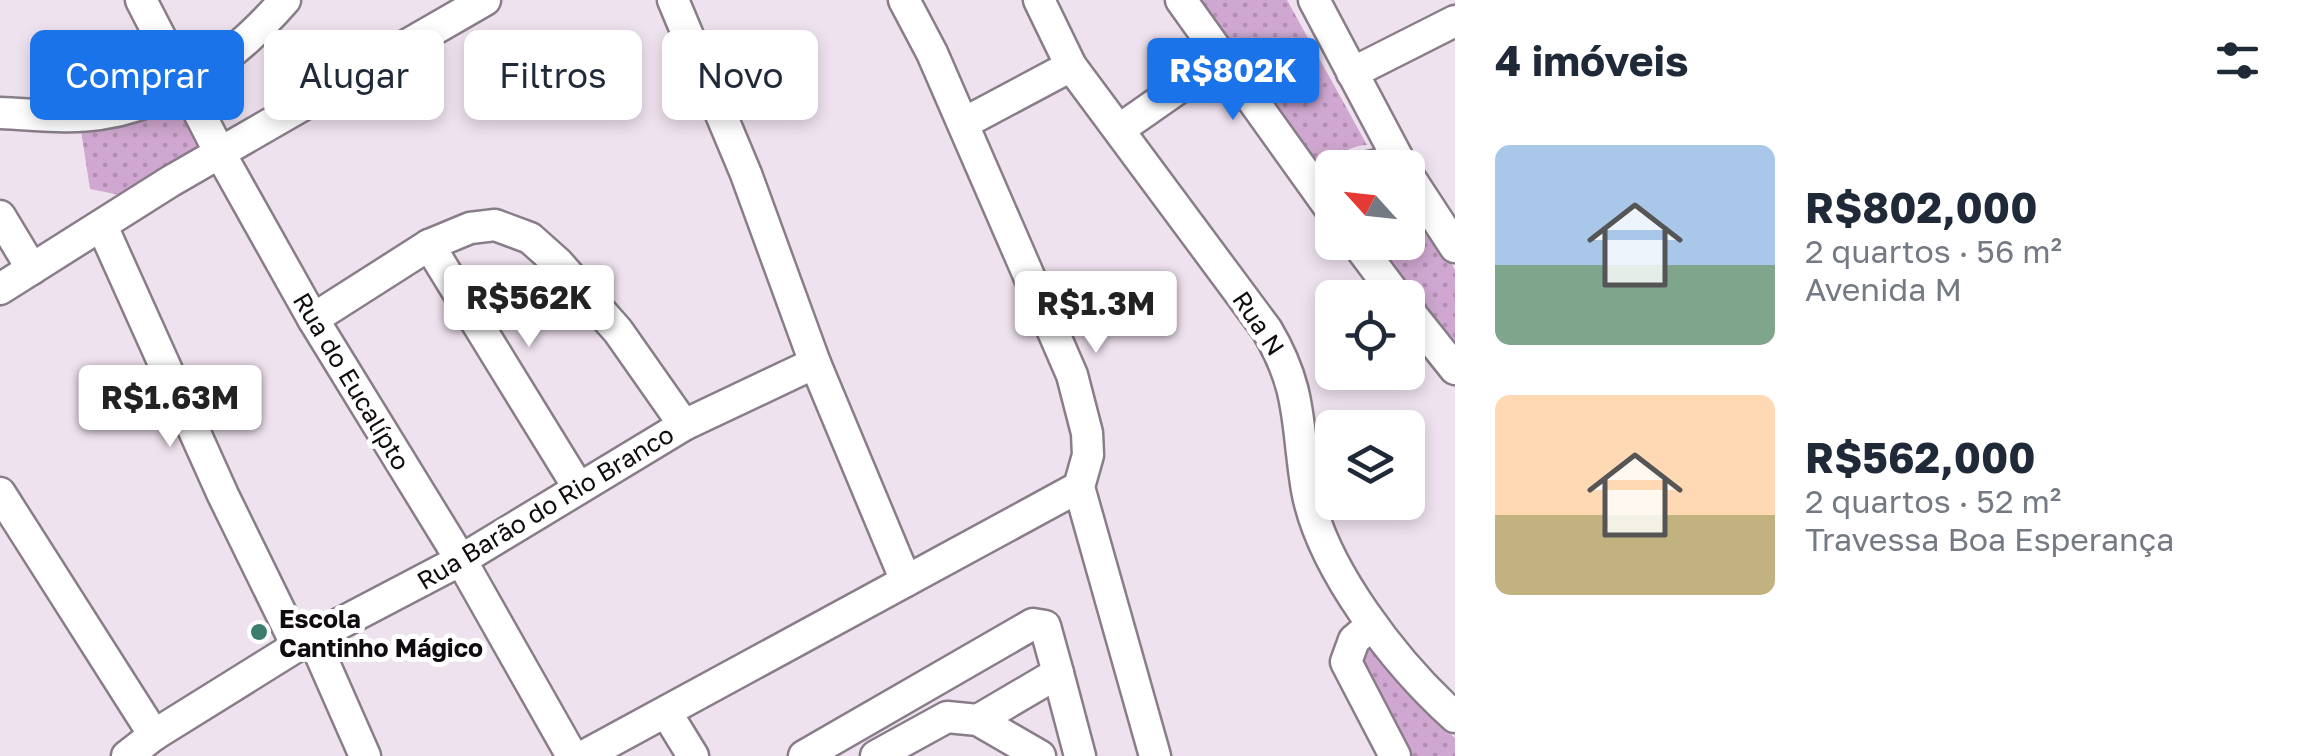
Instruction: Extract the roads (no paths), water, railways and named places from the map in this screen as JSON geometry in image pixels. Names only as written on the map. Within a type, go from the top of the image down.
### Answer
[{"type":"street","name":"Rua do Eucalípto","points":[[141,0],[156,30]]},
{"type":"street","points":[[244,45],[286,0]]},
{"type":"street","points":[[0,290],[170,181],[485,0]]},
{"type":"street","points":[[672,0],[746,174],[816,363],[906,582]]},
{"type":"street","points":[[904,0],[964,124],[1072,375],[1082,406],[1088,455],[1079,487],[1155,756]]},
{"type":"street","name":"Rua N","points":[[1039,0],[1071,66],[1285,361],[1295,392],[1307,490],[1321,540],[1372,625],[1455,717]]},
{"type":"street","points":[[1181,0],[1315,187]]},
{"type":"street","points":[[1314,0],[1392,150]]},
{"type":"street","points":[[1352,73],[1455,21]]},
{"type":"street","points":[[1120,129],[1222,57]]},
{"type":"street","points":[[964,124],[1071,66]]},
{"type":"street","points":[[0,112],[30,113]]},
{"type":"street","name":"Rua do Eucalípto","points":[[203,120],[313,318],[461,560],[572,756]]},
{"type":"street","points":[[1425,201],[1455,247]]},
{"type":"street","points":[[0,216],[32,269]]},
{"type":"street","points":[[313,318],[429,245],[470,228],[494,224],[530,238],[558,263],[618,332],[684,425]]},
{"type":"street","points":[[102,226],[223,495],[365,756]]},
{"type":"street","points":[[429,245],[578,487]]},
{"type":"street","points":[[1425,332],[1455,370]]},
{"type":"street","name":"Rua Barão do Rio Branco","points":[[127,756],[154,735],[305,642],[461,560],[684,425],[816,363]]},
{"type":"street","points":[[584,756],[1079,487]]},
{"type":"street","points":[[0,493],[154,735]]},
{"type":"street","points":[[804,756],[1032,624],[1045,626],[1080,756]]},
{"type":"street","points":[[1372,625],[1354,640],[1346,662],[1395,756]]},
{"type":"street","points":[[978,720],[1058,672]]},
{"type":"street","points":[[666,712],[692,756]]},
{"type":"street","points":[[876,756],[947,717],[978,720],[1040,756]]},
{"type":"place","name":"Escola Cantinho Mágico","points":[[259,632]]}]
